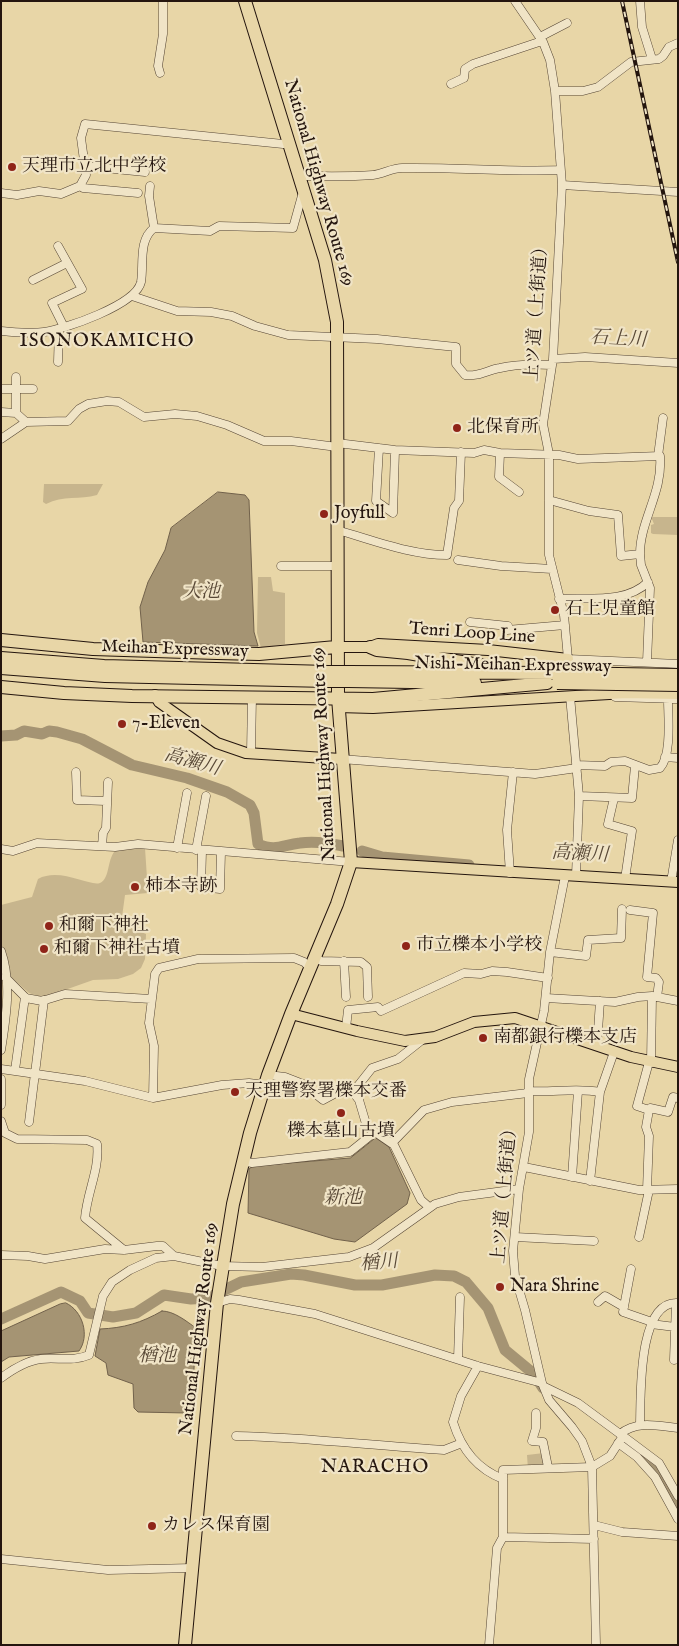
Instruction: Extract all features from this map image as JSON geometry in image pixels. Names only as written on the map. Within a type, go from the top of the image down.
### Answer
[{"type":"highway","name":"National Highway Route 169","points":[[184,1645],[217,1303],[222,1266],[243,1161],[267,1080],[291,1014],[337,904],[351,862],[349,822],[341,759],[336,647],[337,337],[332,290],[300,176],[245,1]]},
{"type":"highway","points":[[1,640],[93,649],[259,654],[336,647]]},
{"type":"highway","points":[[370,647],[377,650],[408,653],[476,665],[533,669],[553,678]]},
{"type":"highway","name":"Meihan Expressway","points":[[1,658],[104,666],[328,676]]},
{"type":"highway","name":"Meihan Expressway","points":[[1,668],[105,676],[348,676]]},
{"type":"highway","name":"Nishi-Meihan Expressway","points":[[348,676],[553,678],[678,675]]},
{"type":"highway","points":[[1,687],[64,693],[279,697],[338,703],[420,696],[553,678]]},
{"type":"highway","name":"Nishi-Meihan Expressway","points":[[553,678],[678,685]]},
{"type":"main road","name":"Tenri Loop Line","points":[[336,647],[370,647],[378,644],[470,649],[568,659]]},
{"type":"main road","points":[[568,659],[570,696]]},
{"type":"main road","points":[[338,703],[373,708],[570,696],[678,694]]},
{"type":"main road","points":[[155,696],[159,702],[217,743],[251,753],[341,759]]},
{"type":"main road","points":[[351,862],[675,882]]},
{"type":"main road","points":[[291,1014],[391,1039],[422,1040],[488,1019],[515,1018],[614,1052],[650,1062],[678,1067]]},
{"type":"street","points":[[160,73],[158,66],[164,34],[163,1]]},
{"type":"street","name":"上ツ道（上街道）","points":[[514,1],[541,39],[550,60],[555,91],[562,185],[552,362],[543,424],[550,454],[548,538],[552,569],[565,625],[568,659]]},
{"type":"street","points":[[640,1],[642,27],[652,59]]},
{"type":"street","points":[[451,84],[464,78],[465,70],[473,64],[541,39],[567,23]]},
{"type":"street","points":[[555,91],[583,91],[598,87],[631,62],[663,56],[669,47],[678,42]]},
{"type":"street","points":[[1,193],[17,195],[39,191],[61,194],[80,186],[86,175],[81,138],[85,124],[224,139],[283,144],[289,142]]},
{"type":"street","points":[[85,166],[145,172]]},
{"type":"street","points":[[300,176],[370,175],[400,168],[472,167],[512,172],[560,170]]},
{"type":"street","points":[[562,185],[678,192]]},
{"type":"street","points":[[80,186],[83,188],[138,193]]},
{"type":"street","points":[[1,331],[30,333],[61,328],[110,310],[132,296],[141,285],[145,239],[154,228],[149,196],[150,186]]},
{"type":"street","points":[[154,228],[210,231],[218,226],[293,228],[304,190]]},
{"type":"street","points":[[58,246],[82,289],[52,302],[61,328],[58,362]]},
{"type":"street","points":[[33,280],[67,263]]},
{"type":"street","points":[[132,296],[177,311],[211,312],[232,316],[256,326],[288,335],[337,337],[456,348],[456,364],[460,370],[466,375],[476,377],[498,368],[586,357],[678,364]]},
{"type":"street","points":[[16,377],[16,413]]},
{"type":"street","points":[[1,389],[32,389]]},
{"type":"street","points":[[1,439],[26,422],[68,421],[88,404],[107,401],[118,402],[144,417],[175,414],[197,416],[227,425],[264,441],[291,441],[395,450],[461,452],[484,450],[500,453],[550,454],[578,459],[658,456]]},
{"type":"street","points":[[1,412],[16,413],[26,422]]},
{"type":"street","points":[[647,662],[650,588],[641,565],[640,554],[644,524],[652,509],[658,484],[660,456],[658,456],[663,418]]},
{"type":"street","points":[[380,448],[376,501],[393,513],[395,450]]},
{"type":"street","points":[[337,530],[403,549],[430,555],[447,555],[454,508],[459,501],[461,452]]},
{"type":"street","points":[[500,453],[500,477],[519,492]]},
{"type":"street","points":[[377,478],[394,479]]},
{"type":"street","points":[[549,500],[589,511],[618,515],[621,556],[640,554]]},
{"type":"street","points":[[458,560],[501,566],[552,569]]},
{"type":"street","points":[[280,566],[337,566]]},
{"type":"street","points":[[559,599],[623,595],[640,590],[648,582]]},
{"type":"street","points":[[470,622],[508,626],[507,630],[565,625]]},
{"type":"street","points":[[568,659],[678,664]]},
{"type":"street","points":[[598,695],[622,698],[678,699]]},
{"type":"street","points":[[251,753],[252,696]]},
{"type":"street","points":[[570,696],[579,796],[576,876]]},
{"type":"street","points":[[341,759],[535,774],[577,767],[605,766],[611,762],[625,761],[636,766],[655,770],[664,764],[668,734],[668,699]]},
{"type":"street","points":[[665,757],[678,758]]},
{"type":"street","points":[[579,796],[632,798],[636,766]]},
{"type":"street","points":[[76,772],[77,800],[106,801]]},
{"type":"street","points":[[510,873],[507,830],[513,772]]},
{"type":"street","points":[[102,846],[103,833],[106,828],[108,782]]},
{"type":"street","points":[[177,848],[187,793]]},
{"type":"street","points":[[206,796],[199,850],[201,887],[220,889],[221,852]]},
{"type":"street","points":[[614,798],[608,824],[632,831],[624,879]]},
{"type":"street","points":[[675,882],[678,840]]},
{"type":"street","points":[[1,849],[13,851],[37,843],[102,846],[138,844],[351,862]]},
{"type":"street","name":"上ツ道（上街道）","points":[[565,876],[550,952],[546,998],[532,1059],[528,1092],[529,1132],[519,1189],[515,1237],[515,1276],[549,1400],[582,1441],[592,1466],[596,1645]]},
{"type":"street","points":[[550,952],[586,956],[588,940],[621,938],[626,910],[652,913],[647,977],[656,978],[659,982],[655,997],[650,1062],[637,1106],[649,1110],[650,1108],[668,1112],[673,1097],[678,1098]]},
{"type":"street","points":[[1,951],[6,963],[8,1005],[1,1050]]},
{"type":"street","points":[[153,1098],[154,1046],[149,1023],[155,974],[159,968],[198,960],[294,958],[304,962],[361,962],[367,967],[368,997]]},
{"type":"street","points":[[344,961],[346,997]]},
{"type":"street","points":[[346,1028],[348,1010],[378,1007],[380,1011],[464,973],[481,974],[492,971],[548,978]]},
{"type":"street","points":[[6,977],[25,997],[44,1000],[65,994],[151,999]]},
{"type":"street","points":[[546,998],[615,1002],[638,996],[678,1000]]},
{"type":"street","points":[[15,1070],[25,997]]},
{"type":"street","points":[[29,1122],[44,1000]]},
{"type":"street","points":[[597,1046],[600,1002]]},
{"type":"street","points":[[1,1069],[85,1081],[153,1098],[285,1076],[303,1084],[323,1100],[336,1093],[353,1092],[372,1068],[398,1059],[422,1040]]},
{"type":"street","points":[[590,1181],[600,1092],[614,1052]]},
{"type":"street","points":[[1,1079],[1,1105]]},
{"type":"street","points":[[572,1177],[578,1090]]},
{"type":"street","points":[[392,1142],[424,1110],[452,1102],[528,1092],[578,1090],[600,1092]]},
{"type":"street","points":[[353,1092],[359,1100],[367,1127],[392,1142],[421,1200],[429,1207]]},
{"type":"street","points":[[639,1237],[648,1190],[649,1136],[646,1127],[649,1110]]},
{"type":"street","points":[[1,1121],[5,1133],[17,1139],[87,1140],[97,1144],[96,1169],[86,1202],[84,1218],[124,1250]]},
{"type":"street","points":[[243,1161],[252,1163],[350,1152],[376,1132]]},
{"type":"street","points":[[524,1167],[590,1181],[648,1190],[678,1189]]},
{"type":"street","points":[[1,1378],[23,1364],[41,1359],[81,1358],[88,1355],[103,1296],[112,1282],[130,1270],[156,1258],[174,1256],[222,1266],[262,1267],[359,1254],[374,1248],[429,1207],[445,1200],[519,1189]]},
{"type":"street","points":[[515,1237],[594,1241]]},
{"type":"street","points":[[1,1255],[45,1259],[105,1249],[124,1250],[147,1246],[162,1246],[174,1256]]},
{"type":"street","points":[[632,1269],[623,1312],[629,1316],[652,1323],[675,1327]]},
{"type":"street","points":[[598,1302],[605,1296],[624,1307]]},
{"type":"street","points":[[458,1359],[460,1297]]},
{"type":"street","points":[[217,1303],[230,1299],[239,1300],[315,1314],[544,1385],[578,1403],[620,1439],[655,1477],[678,1519]]},
{"type":"street","points":[[640,1424],[641,1369],[652,1323],[663,1306],[670,1302],[677,1303],[674,1360]]},
{"type":"street","points":[[478,1366],[461,1396],[453,1422],[462,1443],[481,1468],[503,1479]]},
{"type":"street","points":[[536,1413],[536,1428],[532,1441],[543,1442],[548,1467]]},
{"type":"street","points":[[489,1645],[496,1548],[503,1537],[503,1470],[529,1470],[548,1467],[583,1468],[592,1466],[610,1456],[620,1439],[640,1424],[678,1428]]},
{"type":"street","points":[[236,1436],[299,1437],[323,1442],[444,1450],[462,1443]]},
{"type":"street","points":[[620,1439],[659,1463],[678,1496]]},
{"type":"street","points":[[594,1525],[622,1532],[678,1536]]},
{"type":"street","points":[[503,1537],[594,1539]]},
{"type":"street","points":[[1,1559],[108,1570],[192,1568]]},
{"type":"shaded area","points":[[44,484],[103,484],[97,495],[52,501],[46,504],[43,502]]},
{"type":"shaded area","points":[[651,517],[678,517],[678,535],[651,533],[651,525],[654,524]]},
{"type":"shaded area","points":[[258,577],[271,577],[273,591],[285,593],[285,644],[261,648],[257,633]]},
{"type":"shaded area","points":[[145,848],[148,893],[125,895],[122,917],[126,926],[146,934],[145,959],[141,968],[133,974],[118,979],[93,980],[48,996],[38,996],[29,993],[10,976],[1,944],[1,905],[32,897],[38,879],[47,876],[65,876],[100,883],[106,877],[111,857],[117,849]]},
{"type":"shaded area","points":[[544,1453],[547,1466],[528,1470],[527,1455]]},
{"type":"water","name":"大池","points":[[218,492],[245,495],[249,500],[254,632],[258,646],[143,642],[140,607],[148,582],[165,550],[171,528]]},
{"type":"water","name":"新池","points":[[376,1138],[389,1147],[410,1193],[407,1204],[355,1242],[334,1239],[248,1213],[249,1169],[253,1166],[350,1158]]},
{"type":"water","points":[[66,1303],[77,1312],[83,1324],[84,1338],[79,1351],[9,1357],[1,1362],[1,1331]]},
{"type":"water","name":"楢池","points":[[162,1311],[175,1315],[196,1328],[192,1409],[187,1413],[138,1412],[134,1408],[133,1384],[108,1375],[106,1363],[95,1356],[100,1329],[132,1324]]},
{"type":"waterway","name":"高瀬川","points":[[1,736],[16,735],[24,731],[42,734],[49,731],[57,732],[82,739],[132,765],[187,778],[227,792],[250,805],[254,813],[258,844],[270,848],[310,842],[343,846]]},
{"type":"waterway","name":"高瀬川","points":[[362,851],[382,857],[469,865]]},
{"type":"waterway","name":"楢川","points":[[1,1319],[61,1292],[80,1301],[88,1313],[113,1317],[136,1313],[164,1295],[191,1299],[208,1298],[241,1282],[291,1274],[355,1285],[382,1285],[435,1275],[454,1276],[466,1282],[488,1308],[505,1350],[534,1374],[543,1388]]},
{"type":"waterway","name":"楢川","points":[[641,1454],[660,1470],[678,1508]]},
{"type":"railway","points":[[622,1],[678,262]]},
{"type":"place","name":"天理市立北中学校","points":[[12,167]]},
{"type":"place","name":"北保育所","points":[[457,428]]},
{"type":"place","name":"Joyfull","points":[[324,514]]},
{"type":"place","name":"石上児童館","points":[[555,610]]},
{"type":"place","name":"7-Eleven","points":[[122,724]]},
{"type":"place","name":"柿本寺跡","points":[[135,887]]},
{"type":"place","name":"和爾下神社","points":[[49,926]]},
{"type":"place","name":"市立櫟本小学校","points":[[406,946]]},
{"type":"place","name":"和爾下神社古墳","points":[[44,949]]},
{"type":"place","name":"南都銀行櫟本支店","points":[[483,1038]]},
{"type":"place","name":"天理警察署櫟本交番","points":[[235,1092]]},
{"type":"place","name":"櫟本墓山古墳","points":[[341,1113]]},
{"type":"place","name":"Nara Shrine","points":[[500,1287]]},
{"type":"place","name":"カレス保育園","points":[[152,1526]]},
{"type":"district","name":"ISONOKAMICHO","points":[[107,342]]},
{"type":"district","name":"NARACHO","points":[[375,1468]]},
{"type":"water label","name":"石上川","points":[[618,340]]}]
